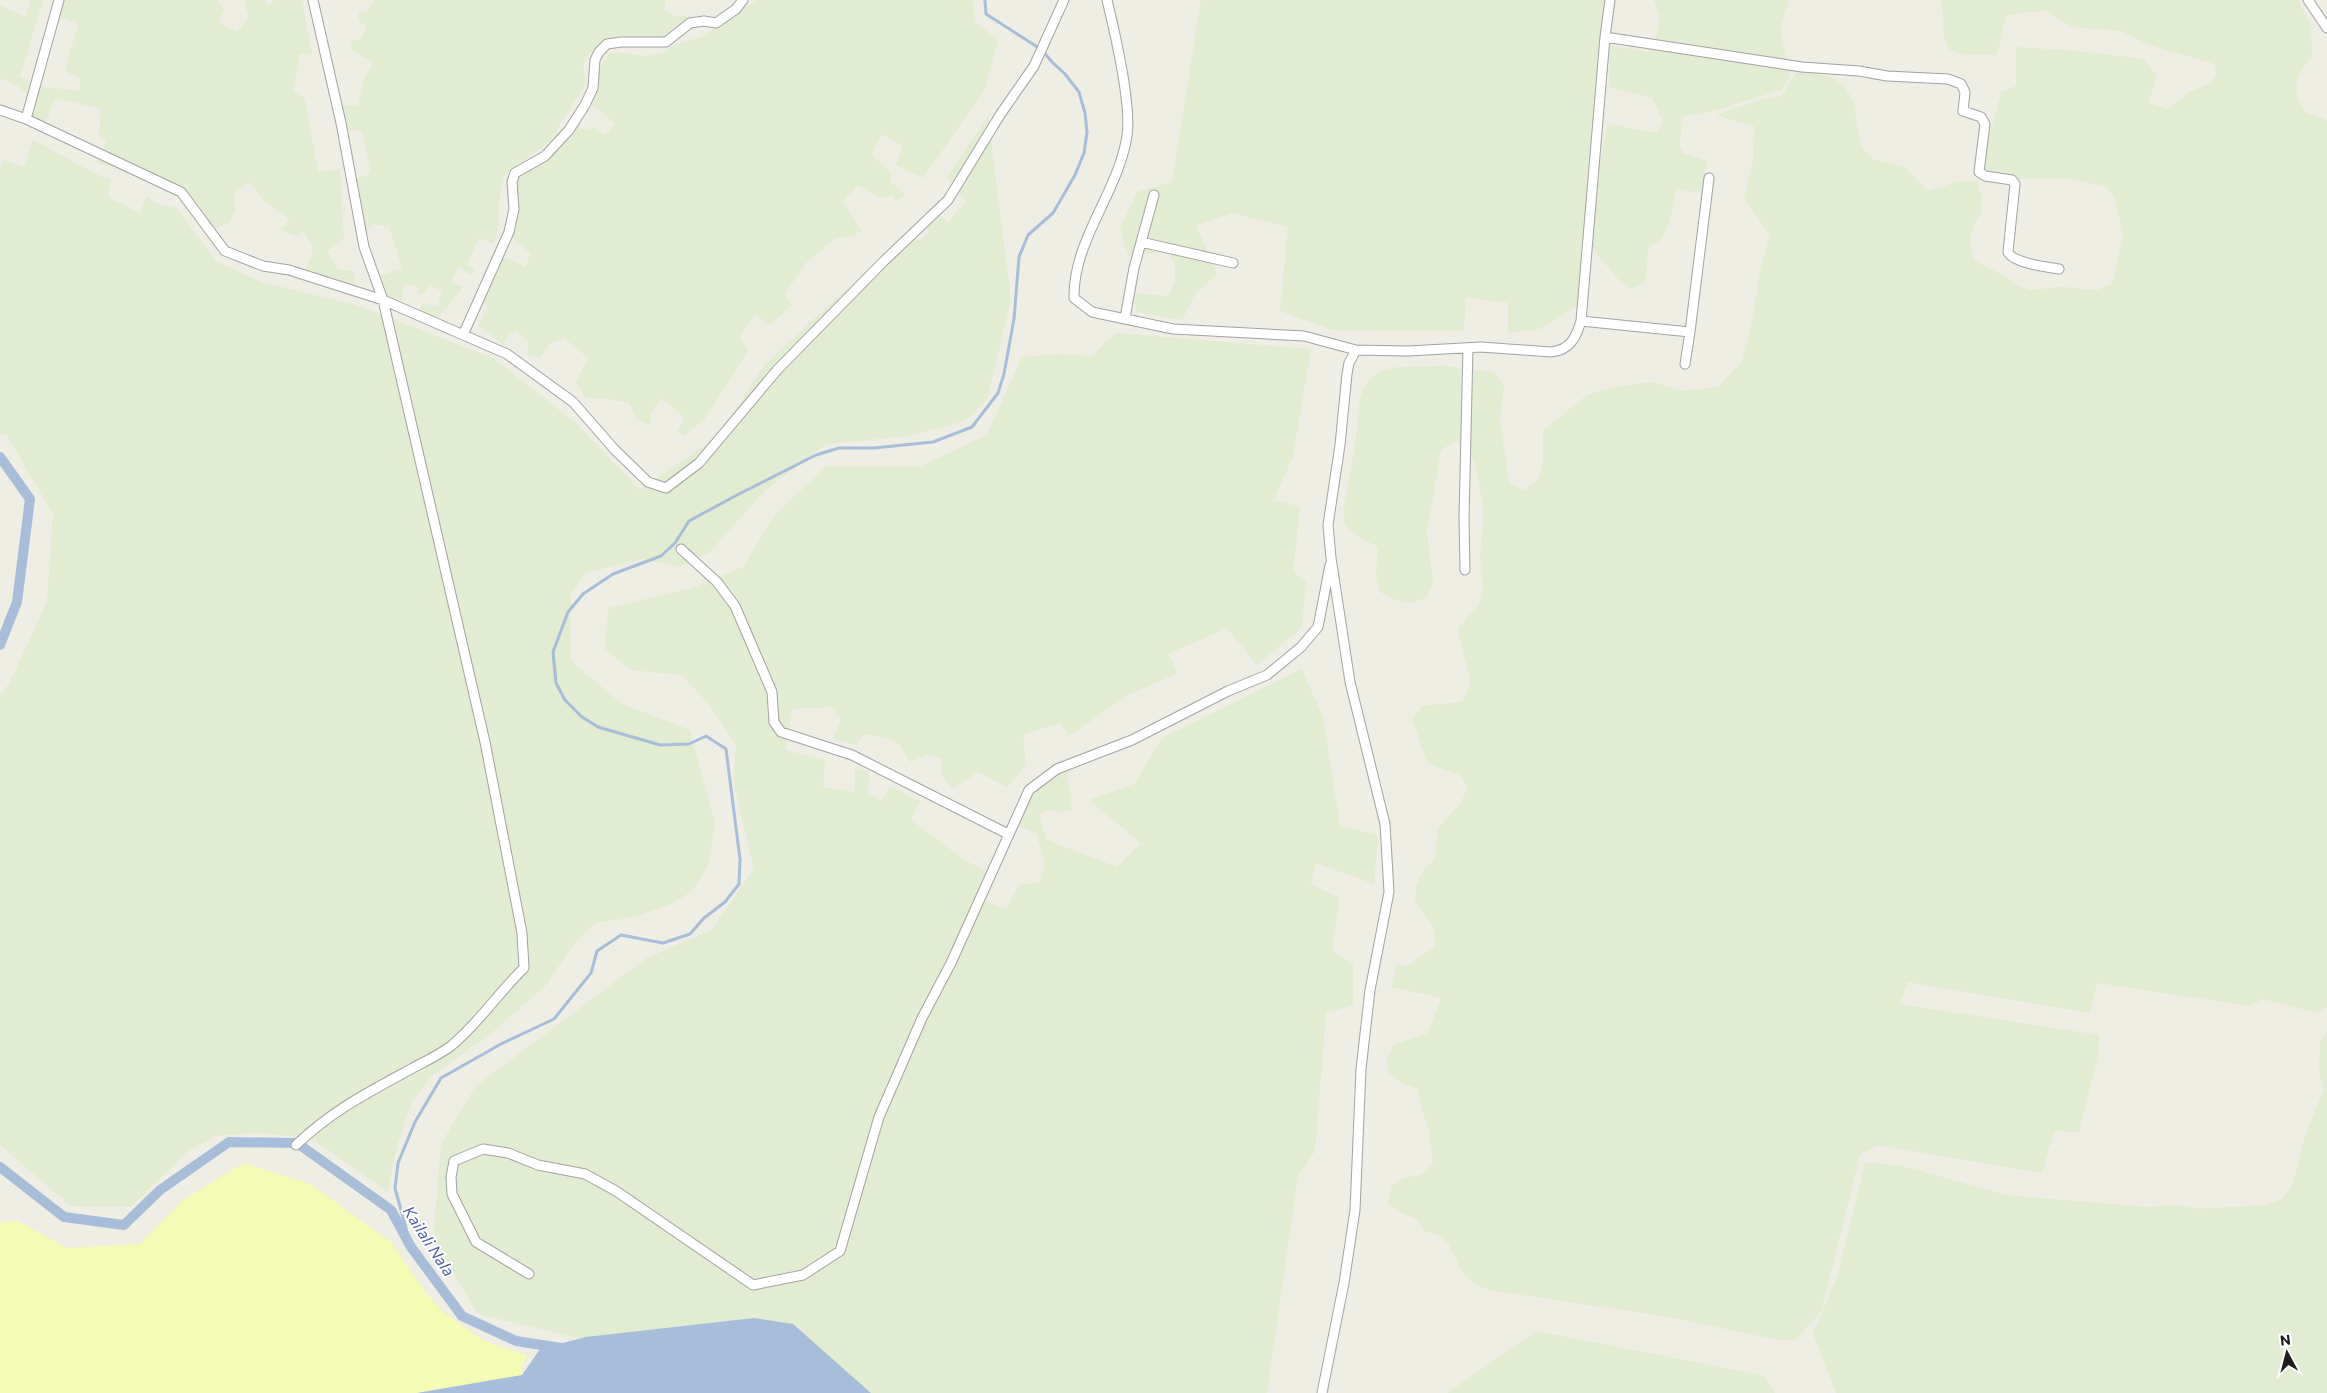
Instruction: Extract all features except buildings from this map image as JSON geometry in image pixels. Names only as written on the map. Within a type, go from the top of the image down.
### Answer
[{"type":"street","points":[[26,119],[59,0]]},
{"type":"street","points":[[296,1145],[318,1123],[346,1104],[450,1047],[483,1016],[502,989],[524,968],[522,933],[484,742],[384,300],[364,247],[341,123],[314,0]]},
{"type":"street","points":[[462,335],[509,232],[514,210],[512,182],[515,173],[545,156],[568,130],[585,105],[592,88],[595,60],[599,52],[606,44],[666,42],[690,23],[704,21],[716,23],[736,9],[743,0]]},
{"type":"street","points":[[0,110],[26,119],[181,192],[225,251],[263,266],[289,270],[384,300],[507,354],[573,402],[615,450],[648,482],[666,488],[699,463],[778,370],[884,261],[948,200],[1000,115],[1034,66],[1064,0]]},
{"type":"street","points":[[1107,0],[1126,105],[1127,136],[1115,178],[1078,262],[1074,283],[1074,298],[1092,312],[1173,329],[1304,336],[1356,350],[1408,351],[1468,348],[1552,352],[1562,351],[1570,346],[1582,321],[1605,37],[1610,0]]},
{"type":"street","points":[[2308,0],[2327,28]]},
{"type":"street","points":[[1605,37],[1802,67],[1858,71],[1887,76],[1948,79],[1961,84],[1965,92],[1963,111],[1981,117],[1985,124],[1979,172],[1985,176],[2012,180],[2015,184],[2008,252],[2010,256],[2059,269]]},
{"type":"street","points":[[1685,364],[1709,178]]},
{"type":"street","points":[[1125,318],[1141,242],[1154,195]]},
{"type":"street","points":[[1141,242],[1233,263]]},
{"type":"street","points":[[1582,321],[1690,332]]},
{"type":"street","points":[[1466,570],[1464,518],[1468,348]]},
{"type":"street","points":[[1322,1393],[1344,1283],[1355,1210],[1361,1069],[1370,990],[1389,892],[1385,824],[1350,682],[1331,558],[1328,525],[1340,445],[1348,364],[1356,350]]},
{"type":"street","points":[[680,549],[717,582],[735,606],[772,692],[774,722],[781,732],[852,755],[1008,834]]},
{"type":"street","points":[[529,1274],[476,1242],[452,1194],[451,1177],[454,1161],[483,1149],[508,1154],[538,1165],[585,1174],[616,1191],[754,1285],[803,1275],[840,1251],[879,1117],[922,1018],[951,963],[1029,790],[1057,769],[1132,740],[1228,691],[1267,675],[1301,647],[1318,627],[1331,558]]},
{"type":"shaded area","points":[[31,0],[43,0],[20,77],[39,86],[79,91],[80,78],[65,71],[78,24],[57,16],[63,0],[217,0],[224,10],[218,22],[237,32],[249,17],[244,3],[248,0],[265,0],[268,5],[275,0],[302,0],[312,54],[300,54],[293,91],[305,98],[318,172],[340,169],[344,238],[327,252],[338,269],[353,271],[357,292],[305,271],[312,256],[313,246],[303,231],[296,236],[280,230],[290,220],[265,201],[249,182],[233,194],[235,209],[229,224],[213,229],[199,205],[180,191],[98,163],[106,142],[99,135],[101,109],[55,98],[43,130],[22,119],[29,95],[16,85],[0,78],[0,5],[26,17]]},
{"type":"shaded area","points":[[374,0],[665,0],[665,11],[678,17],[689,16],[691,22],[675,27],[657,43],[605,41],[587,56],[583,68],[586,84],[560,124],[553,139],[505,174],[500,193],[498,229],[493,244],[479,238],[467,264],[475,270],[471,275],[458,267],[451,282],[463,287],[438,318],[419,312],[422,304],[438,306],[442,291],[429,285],[423,294],[418,293],[419,287],[405,284],[401,301],[375,297],[370,278],[402,269],[389,227],[375,224],[363,232],[354,180],[371,173],[363,133],[360,130],[346,130],[340,106],[358,105],[364,78],[374,63],[350,49],[352,40],[361,39],[366,26],[358,20],[359,11],[366,13]]},
{"type":"shaded area","points":[[757,0],[973,0],[975,22],[998,40],[984,91],[923,178],[896,165],[903,146],[881,134],[872,155],[890,172],[891,182],[906,195],[896,201],[892,195],[881,198],[857,185],[843,202],[861,231],[853,236],[835,239],[806,263],[785,294],[792,305],[770,325],[755,315],[739,336],[748,350],[704,420],[683,436],[677,431],[685,418],[662,398],[651,412],[651,425],[637,419],[629,403],[609,399],[586,398],[576,382],[588,358],[564,338],[549,344],[539,358],[528,355],[528,342],[517,331],[508,335],[503,345],[478,325],[488,307],[473,297],[498,256],[512,260],[525,267],[531,253],[511,238],[508,229],[510,193],[523,169],[560,142],[574,122],[586,131],[595,127],[605,136],[615,123],[592,105],[598,85],[597,70],[610,52],[647,56],[662,54],[673,45],[701,37]]},
{"type":"shaded area","points":[[1201,0],[1612,0],[1584,302],[1539,329],[1508,333],[1508,303],[1466,297],[1464,331],[1332,330],[1280,311],[1288,227],[1232,213],[1196,225],[1217,274],[1195,294],[1182,320],[1136,312],[1134,293],[1168,296],[1175,283],[1175,263],[1167,251],[1128,256],[1120,229],[1137,192],[1172,182]]},
{"type":"shaded area","points":[[1654,0],[1789,0],[1780,28],[1790,76],[1781,90],[1709,112],[1682,117],[1680,146],[1683,153],[1707,161],[1702,193],[1677,189],[1669,223],[1662,239],[1648,248],[1646,281],[1632,289],[1618,279],[1592,248],[1600,162],[1608,124],[1658,133],[1663,121],[1652,98],[1609,87],[1610,45],[1648,52],[1655,41],[1660,17]]},
{"type":"shaded area","points":[[1942,0],[2298,0],[2311,25],[2312,57],[2302,69],[2296,84],[2298,100],[2306,113],[2327,120],[2327,1007],[2317,1013],[2262,999],[2250,1006],[2097,983],[2090,1013],[1908,982],[1899,1004],[2099,1035],[2098,1058],[2079,1132],[2054,1131],[2042,1173],[1878,1145],[1860,1154],[1821,1312],[1795,1340],[1778,1340],[1669,1317],[1490,1290],[1475,1284],[1463,1273],[1449,1245],[1437,1234],[1425,1232],[1417,1219],[1402,1213],[1388,1203],[1391,1186],[1404,1178],[1421,1175],[1433,1164],[1429,1133],[1417,1088],[1402,1083],[1389,1073],[1387,1058],[1395,1044],[1428,1033],[1441,998],[1392,987],[1396,965],[1409,965],[1435,946],[1434,928],[1415,901],[1416,886],[1423,871],[1435,859],[1438,828],[1460,804],[1468,788],[1460,775],[1428,764],[1412,719],[1422,706],[1462,702],[1471,683],[1457,629],[1479,604],[1483,587],[1480,556],[1484,510],[1475,464],[1469,449],[1455,441],[1441,450],[1427,532],[1433,582],[1427,597],[1411,603],[1395,600],[1380,592],[1376,576],[1378,547],[1357,536],[1345,525],[1344,510],[1355,445],[1360,397],[1368,381],[1380,371],[1397,367],[1446,366],[1494,372],[1504,386],[1500,419],[1509,484],[1526,490],[1538,479],[1543,464],[1543,431],[1587,395],[1620,386],[1652,382],[1684,391],[1718,387],[1742,362],[1750,332],[1761,266],[1770,235],[1744,199],[1753,161],[1754,126],[1716,115],[1760,100],[1782,96],[1797,70],[1829,76],[1844,86],[1853,100],[1861,147],[1873,159],[1905,168],[1928,191],[1960,181],[1977,181],[1982,196],[1981,212],[1973,226],[1970,243],[1973,260],[2001,274],[2014,284],[2030,290],[2063,287],[2096,290],[2112,284],[2123,236],[2115,198],[2105,186],[2069,179],[2004,181],[1984,170],[1986,149],[2001,92],[2016,86],[2016,47],[2079,51],[2144,59],[2157,76],[2148,103],[2168,109],[2189,92],[2211,83],[2216,75],[2214,64],[2146,44],[2121,31],[2071,27],[2047,11],[2024,12],[2006,16],[1997,55],[1966,55],[1949,50],[1944,37]]},
{"type":"shaded area","points":[[988,116],[1011,301],[987,399],[965,421],[907,436],[827,444],[764,491],[710,552],[680,567],[642,559],[585,573],[571,595],[571,661],[622,704],[690,730],[715,824],[708,866],[692,891],[673,903],[635,917],[595,923],[573,945],[546,985],[494,1031],[432,1076],[412,1101],[396,1150],[388,1192],[311,1138],[258,1133],[214,1136],[187,1152],[131,1207],[71,1206],[0,1144],[0,696],[10,682],[47,602],[53,514],[6,434],[0,434],[0,171],[3,160],[24,167],[33,140],[102,177],[111,179],[108,197],[140,213],[146,196],[156,203],[176,208],[217,262],[261,282],[356,305],[493,358],[577,424],[640,490],[720,435],[764,365],[905,235],[921,241],[929,232],[925,219],[933,208],[948,223],[966,201],[947,177]]},
{"type":"shaded area","points":[[1116,333],[1311,349],[1293,456],[1274,500],[1300,507],[1293,572],[1306,581],[1302,627],[1257,665],[1227,628],[1168,654],[1178,673],[1126,696],[1069,736],[1060,723],[1023,735],[1026,765],[1007,787],[978,772],[952,789],[942,774],[942,759],[926,755],[910,762],[900,745],[886,738],[864,734],[855,745],[833,739],[841,719],[831,707],[792,709],[786,750],[825,760],[823,787],[855,792],[855,768],[869,772],[868,793],[882,801],[890,786],[920,801],[911,820],[966,861],[993,874],[983,901],[1006,909],[1019,885],[1040,882],[1045,864],[1036,833],[1016,825],[1032,790],[1067,770],[1072,809],[1061,812],[1049,809],[1039,816],[1047,840],[1117,867],[1141,843],[1089,800],[1134,784],[1162,738],[1302,669],[1323,717],[1340,826],[1378,835],[1374,884],[1316,863],[1311,884],[1339,898],[1332,951],[1353,964],[1353,1005],[1326,1013],[1315,1151],[1298,1176],[1267,1393],[860,1393],[582,1339],[478,1314],[433,1241],[441,1144],[475,1087],[647,958],[711,930],[754,869],[733,780],[736,745],[711,707],[682,675],[632,670],[604,649],[609,608],[692,588],[743,567],[774,516],[826,466],[921,466],[987,435],[1022,357],[1059,354],[1092,356]]},
{"type":"shaded area","points":[[2327,1031],[2327,1393],[1836,1393],[1813,1334],[1838,1274],[1865,1162],[1902,1166],[2007,1195],[2146,1207],[2179,1205],[2197,1209],[2266,1205],[2283,1198],[2293,1184],[2305,1136],[2324,1089],[2319,1074],[2320,1041]]},
{"type":"shaded area","points":[[1537,1331],[1765,1376],[1775,1393],[1447,1393]]},
{"type":"sand","points":[[244,1163],[310,1184],[391,1242],[426,1293],[444,1313],[483,1340],[521,1354],[527,1354],[522,1368],[522,1375],[417,1393],[0,1393],[0,1223],[16,1220],[67,1248],[140,1244],[183,1200]]},
{"type":"water","points":[[754,1318],[793,1324],[871,1393],[417,1393],[522,1375],[540,1349],[586,1337]]},
{"type":"waterway","points":[[411,1247],[395,1188],[398,1163],[415,1122],[441,1078],[501,1044],[554,1019],[591,973],[597,951],[621,935],[663,943],[690,934],[704,918],[725,902],[739,884],[740,859],[726,749],[706,736],[689,744],[660,745],[598,727],[582,717],[565,700],[556,683],[553,652],[568,612],[583,594],[613,574],[661,556],[675,543],[689,521],[737,495],[816,455],[839,448],[874,448],[933,442],[972,427],[998,393],[1004,374],[1014,319],[1019,257],[1028,235],[1053,213],[1075,175],[1084,153],[1087,132],[1085,113],[1079,92],[1042,50],[986,14],[985,0]]},
{"type":"waterway","name":"Kailali Nala","points":[[0,457],[30,499],[17,602],[0,645]]},
{"type":"waterway","name":"Kailali Nala","points":[[0,1167],[64,1217],[124,1225],[160,1190],[229,1142],[297,1143],[391,1210],[411,1247],[462,1316],[516,1341],[561,1348]]}]
